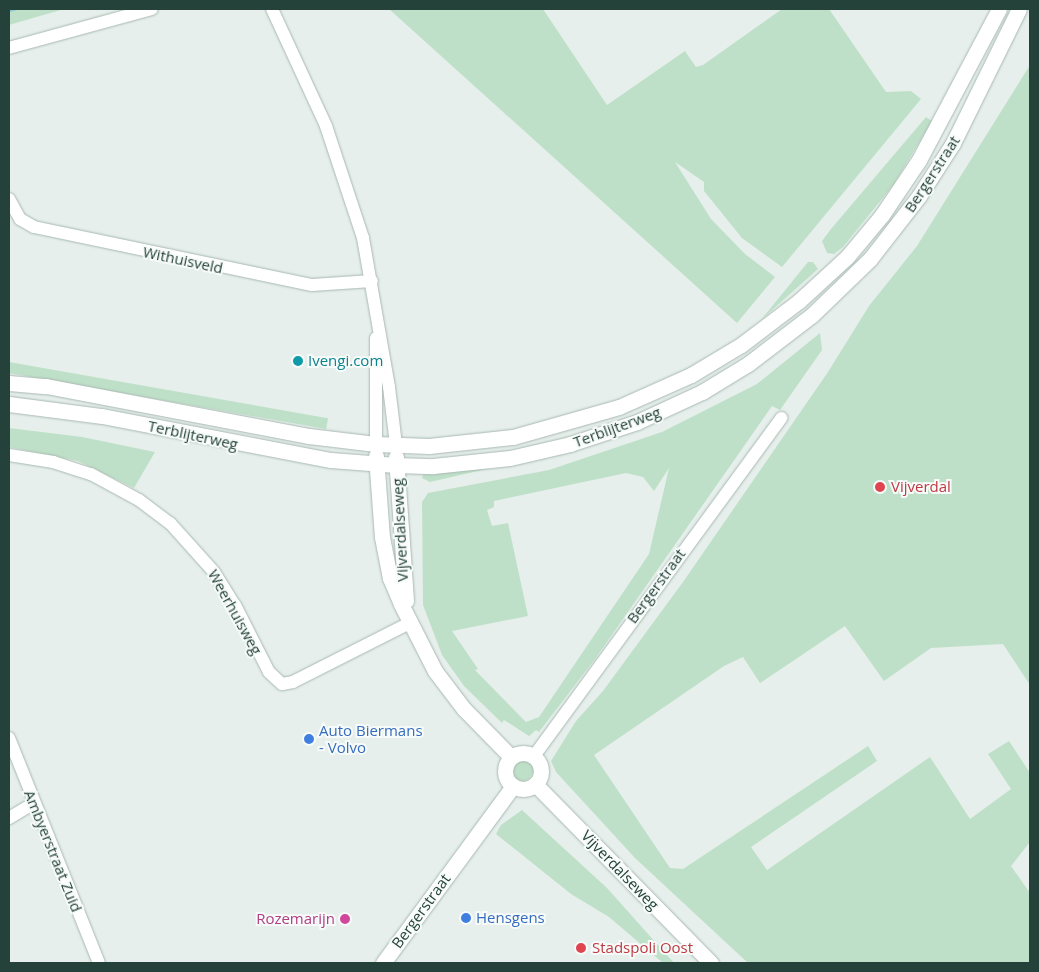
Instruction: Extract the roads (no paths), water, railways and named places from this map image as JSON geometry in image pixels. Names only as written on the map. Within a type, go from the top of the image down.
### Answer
[{"type":"main road","name":"Bergerstraat","points":[[799,301],[847,256],[901,188],[934,134],[999,9]]},
{"type":"main road","name":"Bergerstraat","points":[[812,315],[870,259],[919,196],[969,113],[1019,9]]},
{"type":"main road","name":"Terblijterweg","points":[[9,383],[46,386],[309,436],[376,444],[448,444],[512,436],[602,413],[660,390],[707,366],[741,345],[799,301]]},
{"type":"main road","name":"Terblijterweg","points":[[9,404],[102,416],[274,451],[376,464],[433,466],[510,458],[617,429],[670,407],[716,384],[766,352],[812,315]]},
{"type":"main road","points":[[376,444],[376,464]]},
{"type":"main road","points":[[396,445],[396,466]]},
{"type":"main road","name":"Vijverdalseweg","points":[[376,464],[387,564],[410,623],[426,657],[453,696],[511,757]]},
{"type":"main road","name":"Vijverdalseweg","points":[[396,466],[401,563],[410,623]]},
{"type":"main road","points":[[522,753],[534,756],[541,768],[535,784],[525,789],[512,786],[505,772],[511,757],[522,753]]},
{"type":"main road","name":"Vijverdalseweg","points":[[535,784],[704,961]]},
{"type":"main road","name":"Bergerstraat","points":[[383,963],[512,786]]},
{"type":"street","points":[[9,48],[152,9]]},
{"type":"street","points":[[272,9],[336,152],[363,238],[372,281],[377,328],[389,387],[396,445]]},
{"type":"street","name":"Withuisveld","points":[[9,200],[20,219],[34,227],[312,285],[372,281]]},
{"type":"street","points":[[376,444],[374,359],[377,328]]},
{"type":"street","name":"Bergerstraat","points":[[534,756],[780,418]]},
{"type":"street","name":"Weerhuisweg","points":[[9,455],[54,462],[91,474],[155,511],[186,538],[214,572],[235,605],[269,672],[282,684],[293,682],[410,623]]},
{"type":"street","name":"Ambyerstraat Zuid","points":[[9,738],[98,963]]},
{"type":"street","points":[[9,818],[34,803]]},
{"type":"waterway","points":[[9,10],[14,9]]},
{"type":"place","name":"Ivengi.com","points":[[298,361]]},
{"type":"place","name":"Vijverdal","points":[[880,487]]},
{"type":"place","name":"Auto Biermans - Volvo","points":[[309,739]]},
{"type":"place","name":"Hensgens","points":[[466,918]]},
{"type":"place","name":"Rozemarijn","points":[[345,919]]},
{"type":"place","name":"Stadspoli Oost","points":[[581,948]]}]
